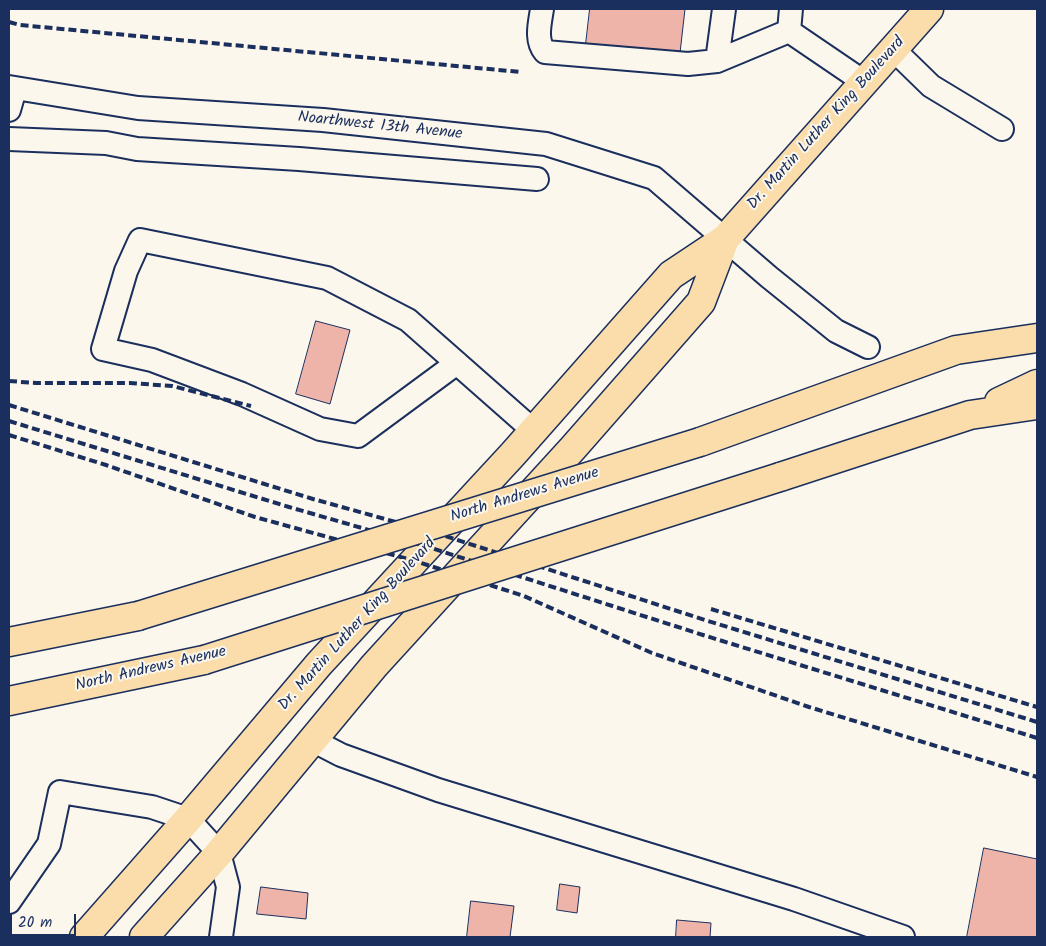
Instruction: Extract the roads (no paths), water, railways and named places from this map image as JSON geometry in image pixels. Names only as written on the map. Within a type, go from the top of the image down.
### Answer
[{"type":"main road","name":"Dr. Martin Luther King Boulevard","points":[[84,937],[188,820],[319,664],[534,431],[671,274],[725,239],[929,9]]},
{"type":"main road","name":"Dr. Martin Luther King Boulevard","points":[[144,937],[219,853],[374,666],[573,448],[701,302],[725,239]]},
{"type":"main road","name":"North Andrews Avenue","points":[[9,642],[138,616],[700,442],[956,350],[1037,338]]},
{"type":"main road","points":[[970,415],[1037,384]]},
{"type":"main road","name":"North Andrews Avenue","points":[[9,702],[204,660],[970,415],[1037,405]]},
{"type":"street","points":[[542,9],[539,32],[540,46],[545,52],[688,64],[717,62],[789,31]]},
{"type":"street","points":[[717,62],[724,9]]},
{"type":"street","points":[[789,31],[791,9]]},
{"type":"street","points":[[789,31],[864,82]]},
{"type":"street","points":[[893,49],[931,86],[1002,129]]},
{"type":"street","points":[[9,110],[12,88]]},
{"type":"street","name":"Noarthwest 13th Avenue","points":[[12,88],[138,108],[323,120],[546,144],[654,178],[769,277],[836,330],[868,347]]},
{"type":"street","points":[[9,139],[106,143],[137,149],[299,159],[537,179]]},
{"type":"street","points":[[457,363],[358,436],[320,429],[242,394],[152,360],[103,349],[126,271],[140,240],[327,278],[408,320],[457,363],[534,431]]},
{"type":"street","points":[[312,740],[341,755],[438,790],[794,899],[903,937]]},
{"type":"street","points":[[9,902],[49,844],[60,792],[152,807],[188,820],[219,853],[228,887],[221,937]]},
{"type":"railway","points":[[9,22],[20,25],[520,72]]},
{"type":"railway","points":[[9,381],[36,383],[130,383],[172,386],[251,406]]},
{"type":"railway","points":[[9,405],[313,499],[439,534],[708,621],[1037,722]]},
{"type":"railway","points":[[9,421],[289,507],[428,547],[703,635],[1037,738]]},
{"type":"railway","points":[[9,435],[106,465],[255,517],[415,561],[524,596],[652,653],[809,707],[1037,777]]},
{"type":"railway","points":[[711,609],[1037,707]]}]
